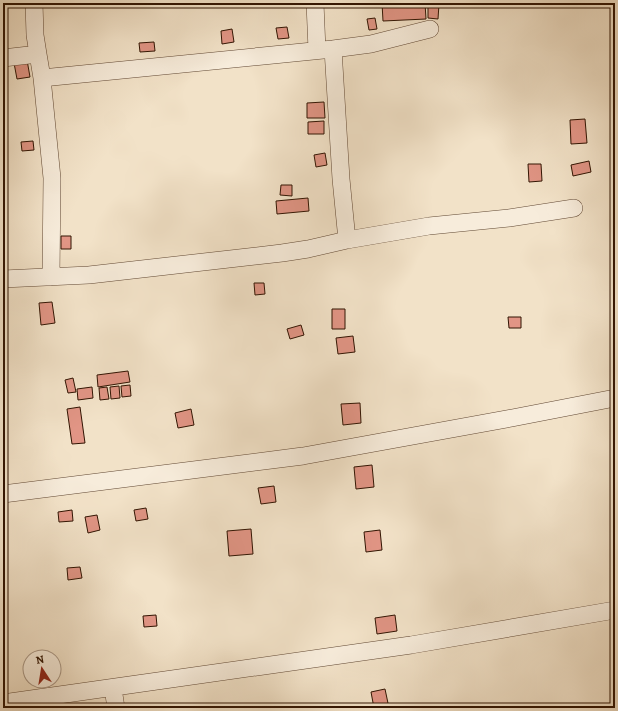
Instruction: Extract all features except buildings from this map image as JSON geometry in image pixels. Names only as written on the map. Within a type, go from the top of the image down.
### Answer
[{"type":"street","points":[[34,3],[35,35],[42,78],[52,178],[51,277]]},
{"type":"street","points":[[315,3],[325,49],[341,172],[347,240]]},
{"type":"street","points":[[42,78],[371,44],[430,29]]},
{"type":"street","points":[[3,58],[38,54]]},
{"type":"street","points":[[3,279],[97,274],[282,253],[435,225],[509,218],[574,208]]},
{"type":"street","points":[[3,494],[303,456],[615,398]]},
{"type":"street","points":[[3,703],[411,645],[615,610]]},
{"type":"street","points":[[113,688],[116,708]]}]
